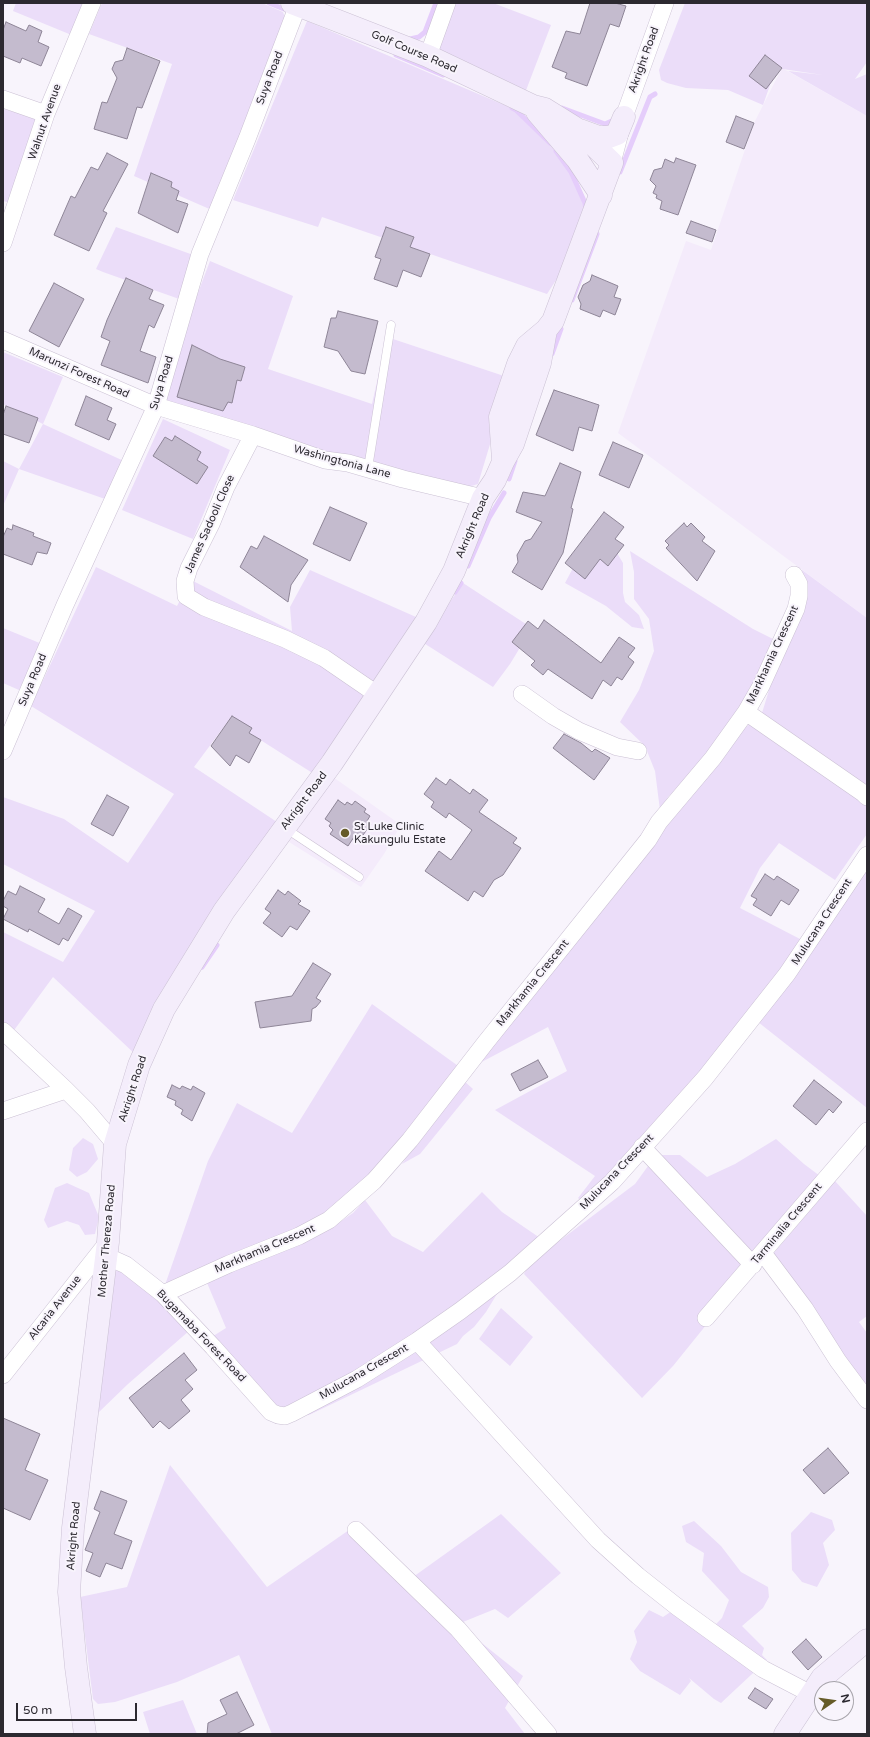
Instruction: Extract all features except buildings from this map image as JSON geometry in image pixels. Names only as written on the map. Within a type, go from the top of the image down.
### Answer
[{"type":"street","name":"Walnut Avenue","points":[[3,243],[46,114],[92,3]]},
{"type":"street","points":[[428,56],[447,3]]},
{"type":"street","name":"Akright Road","points":[[612,163],[624,117],[665,3]]},
{"type":"street","name":"Golf Course Road","points":[[295,4],[428,56],[533,106],[545,109],[577,129],[612,163]]},
{"type":"street","name":"Suya Road","points":[[3,751],[66,605],[156,406],[200,254],[247,138],[295,4]]},
{"type":"street","points":[[3,99],[46,114]]},
{"type":"street","name":"Golf Course Road","points":[[533,106],[577,159],[601,195]]},
{"type":"street","points":[[577,129],[599,137],[609,137],[617,134],[624,117]]},
{"type":"street","points":[[601,195],[612,163]]},
{"type":"street","name":"Akright Road","points":[[115,1144],[139,1065],[164,1009],[224,911],[332,763],[378,695],[426,622],[454,571],[483,498],[495,480],[513,444],[534,384],[542,356],[546,330],[553,321],[601,195]]},
{"type":"street","name":"Marunzi Forest Road","points":[[3,340],[156,406]]},
{"type":"street","name":"Washingtonia Lane","points":[[156,406],[253,435],[325,460],[368,468],[403,479],[483,498]]},
{"type":"street","name":"James Sadooli Close","points":[[253,435],[226,487],[212,524],[189,568],[184,581],[186,596],[204,608],[285,639],[324,658],[378,695]]},
{"type":"street","name":"Markhamia Crescent","points":[[163,1294],[229,1264],[299,1236],[329,1220],[374,1181],[410,1140],[486,1042],[648,840],[659,822],[713,758],[746,712],[761,686],[796,609],[799,596],[798,584],[794,575]]},
{"type":"street","points":[[522,694],[553,716],[579,731],[617,747],[638,751]]},
{"type":"street","points":[[746,712],[863,793],[867,798]]},
{"type":"street","name":"Mulucana Crescent","points":[[271,1412],[284,1416],[292,1413],[357,1379],[417,1341],[510,1273],[612,1182],[705,1078],[787,974],[867,855]]},
{"type":"street","points":[[3,1032],[88,1111],[115,1144]]},
{"type":"street","points":[[3,1110],[66,1090]]},
{"type":"street","name":"Tarminalia Crescent","points":[[706,1318],[867,1131]]},
{"type":"street","name":"Mother Thereza Road","points":[[97,1338],[107,1248],[115,1144]]},
{"type":"street","points":[[642,1147],[758,1259],[804,1309],[838,1361],[867,1400]]},
{"type":"street","name":"Bugamaba Forest Road","points":[[107,1248],[163,1294],[213,1346],[271,1412]]},
{"type":"street","name":"Alcaria Avenue","points":[[3,1375],[107,1248]]},
{"type":"street","name":"Akright Road","points":[[86,1734],[76,1666],[69,1592],[73,1528],[87,1406],[97,1338]]},
{"type":"street","points":[[417,1341],[598,1540],[632,1571],[676,1606],[763,1669],[811,1694]]},
{"type":"street","points":[[356,1530],[458,1629],[548,1734]]},
{"type":"street","points":[[785,1734],[822,1678],[867,1640]]},
{"type":"lane","points":[[368,468],[391,325]]},
{"type":"lane","points":[[284,827],[359,877]]},
{"type":"shaded area","points":[[16,3],[89,3],[74,36],[13,11]]},
{"type":"shaded area","points":[[102,3],[262,3],[283,12],[286,21],[214,211],[134,176],[172,64],[89,34]]},
{"type":"shaded area","points":[[454,3],[493,3],[551,25],[525,93],[438,51]]},
{"type":"shaded area","points":[[685,3],[867,3],[867,62],[855,79],[867,74],[867,116],[788,71],[823,75],[776,68],[763,105],[728,90],[686,88],[661,80],[659,70]]},
{"type":"shaded area","points":[[307,21],[516,110],[564,157],[581,191],[586,208],[562,271],[547,294],[322,217],[318,227],[233,200]]},
{"type":"shaded area","points":[[782,68],[867,116],[867,618],[618,433],[686,241],[711,250],[754,123]]},
{"type":"shaded area","points":[[3,109],[30,116],[38,121],[11,203],[3,201]]},
{"type":"shaded area","points":[[116,227],[196,256],[182,300],[96,269]]},
{"type":"shaded area","points":[[210,261],[293,296],[268,369],[372,404],[387,337],[510,378],[478,484],[468,487],[244,436],[161,402],[182,335]]},
{"type":"shaded area","points":[[3,352],[63,377],[43,424],[3,404]]},
{"type":"shaded area","points":[[163,419],[230,450],[193,539],[122,510]]},
{"type":"shaded area","points":[[43,424],[126,462],[108,500],[19,469]]},
{"type":"shaded area","points":[[3,461],[19,469],[3,506]]},
{"type":"shaded area","points":[[630,551],[753,629],[775,640],[764,676],[701,762],[668,797],[660,810],[655,771],[645,746],[620,722],[639,690],[654,651],[649,619],[634,599],[634,572]]},
{"type":"shaded area","points":[[581,553],[617,553],[623,563],[623,593],[625,602],[639,615],[644,629],[632,627],[606,606],[565,583]]},
{"type":"shaded area","points":[[96,567],[177,606],[191,580],[292,631],[290,607],[310,570],[416,617],[314,774],[229,720],[194,767],[280,824],[136,1055],[53,977],[12,1033],[3,1025],[3,932],[63,962],[95,911],[3,864],[3,797],[64,819],[128,863],[174,794],[31,706]]},
{"type":"shaded area","points":[[802,570],[867,618],[867,834],[835,880],[779,843],[760,868],[740,908],[802,940],[630,1175],[621,1184],[587,1206],[578,1198],[595,1176],[495,1110],[567,1071],[548,1027],[474,1066],[551,969],[616,894],[652,847],[672,803],[735,737],[762,713],[777,664],[805,598]]},
{"type":"shaded area","points":[[463,583],[532,628],[510,664],[493,687],[422,642]]},
{"type":"shaded area","points":[[3,628],[42,644],[19,690],[3,683]]},
{"type":"shaded area","name":"St Luke Clinic Kakungulu Estate","points":[[333,777],[401,825],[384,854],[361,887],[289,842]]},
{"type":"shaded area","points":[[867,860],[867,1108],[758,1022]]},
{"type":"shaded area","points":[[372,1004],[461,1068],[389,1167],[336,1207],[295,1231],[165,1285],[208,1161],[237,1103],[292,1133]]},
{"type":"shaded area","points":[[463,1080],[473,1089],[420,1154],[402,1164],[434,1119]]},
{"type":"shaded area","points":[[83,1138],[93,1144],[98,1159],[87,1172],[77,1177],[69,1170],[73,1148]]},
{"type":"shaded area","points":[[776,1139],[804,1164],[824,1179],[673,1366],[642,1398],[524,1274],[530,1263],[635,1184],[656,1155],[680,1155],[707,1177],[735,1164]]},
{"type":"shaded area","points":[[835,1181],[867,1216],[867,1316],[859,1322],[867,1333],[867,1395],[775,1270],[762,1267]]},
{"type":"shaded area","points":[[67,1183],[89,1193],[99,1217],[95,1234],[85,1235],[79,1225],[67,1221],[48,1228],[44,1220],[55,1188]]},
{"type":"shaded area","points":[[482,1192],[502,1212],[543,1240],[503,1284],[486,1312],[457,1344],[309,1415],[287,1417],[210,1338],[226,1328],[205,1278],[337,1224],[353,1213],[365,1200],[392,1236],[423,1252]]},
{"type":"shaded area","points":[[119,1269],[126,1270],[189,1331],[128,1384],[98,1413],[114,1273]]},
{"type":"shaded area","points":[[501,1308],[533,1337],[510,1366],[479,1339]]},
{"type":"shaded area","points":[[170,1465],[267,1587],[349,1530],[406,1582],[501,1514],[561,1573],[508,1618],[495,1609],[458,1624],[523,1676],[505,1708],[525,1734],[272,1734],[239,1655],[177,1682],[115,1702],[98,1704],[93,1699],[80,1597],[127,1587]]},
{"type":"shaded area","points":[[811,1512],[832,1520],[835,1530],[823,1543],[829,1565],[817,1587],[802,1582],[792,1570],[791,1533]]},
{"type":"shaded area","points":[[694,1521],[721,1546],[741,1572],[768,1587],[769,1597],[763,1608],[742,1626],[764,1648],[762,1655],[767,1660],[721,1703],[689,1678],[691,1681],[680,1695],[640,1671],[630,1659],[637,1642],[634,1631],[649,1610],[663,1617],[681,1605],[709,1631],[722,1618],[729,1600],[702,1571],[704,1553],[686,1542],[682,1526]]},
{"type":"shaded area","points":[[183,1700],[197,1734],[150,1734],[143,1712]]},
{"type":"waterway","points":[[269,3],[284,9]]},
{"type":"waterway","points":[[410,39],[419,37],[425,32],[436,3]]},
{"type":"waterway","points":[[396,55],[443,75]]},
{"type":"waterway","points":[[620,172],[650,97],[655,94]]},
{"type":"waterway","points":[[512,108],[516,110],[550,143]]},
{"type":"waterway","points":[[562,108],[605,124],[614,120]]},
{"type":"waterway","points":[[556,151],[571,172],[585,203],[586,209]]},
{"type":"waterway","points":[[572,300],[597,234]]},
{"type":"waterway","points":[[552,354],[561,329]]},
{"type":"waterway","points":[[509,479],[515,461]]},
{"type":"waterway","points":[[468,566],[489,518],[504,493]]},
{"type":"waterway","points":[[455,592],[461,583]]},
{"type":"waterway","points":[[202,967],[217,945]]},
{"type":"place","name":"St Luke Clinic Kakungulu Estate","points":[[345,833]]}]
